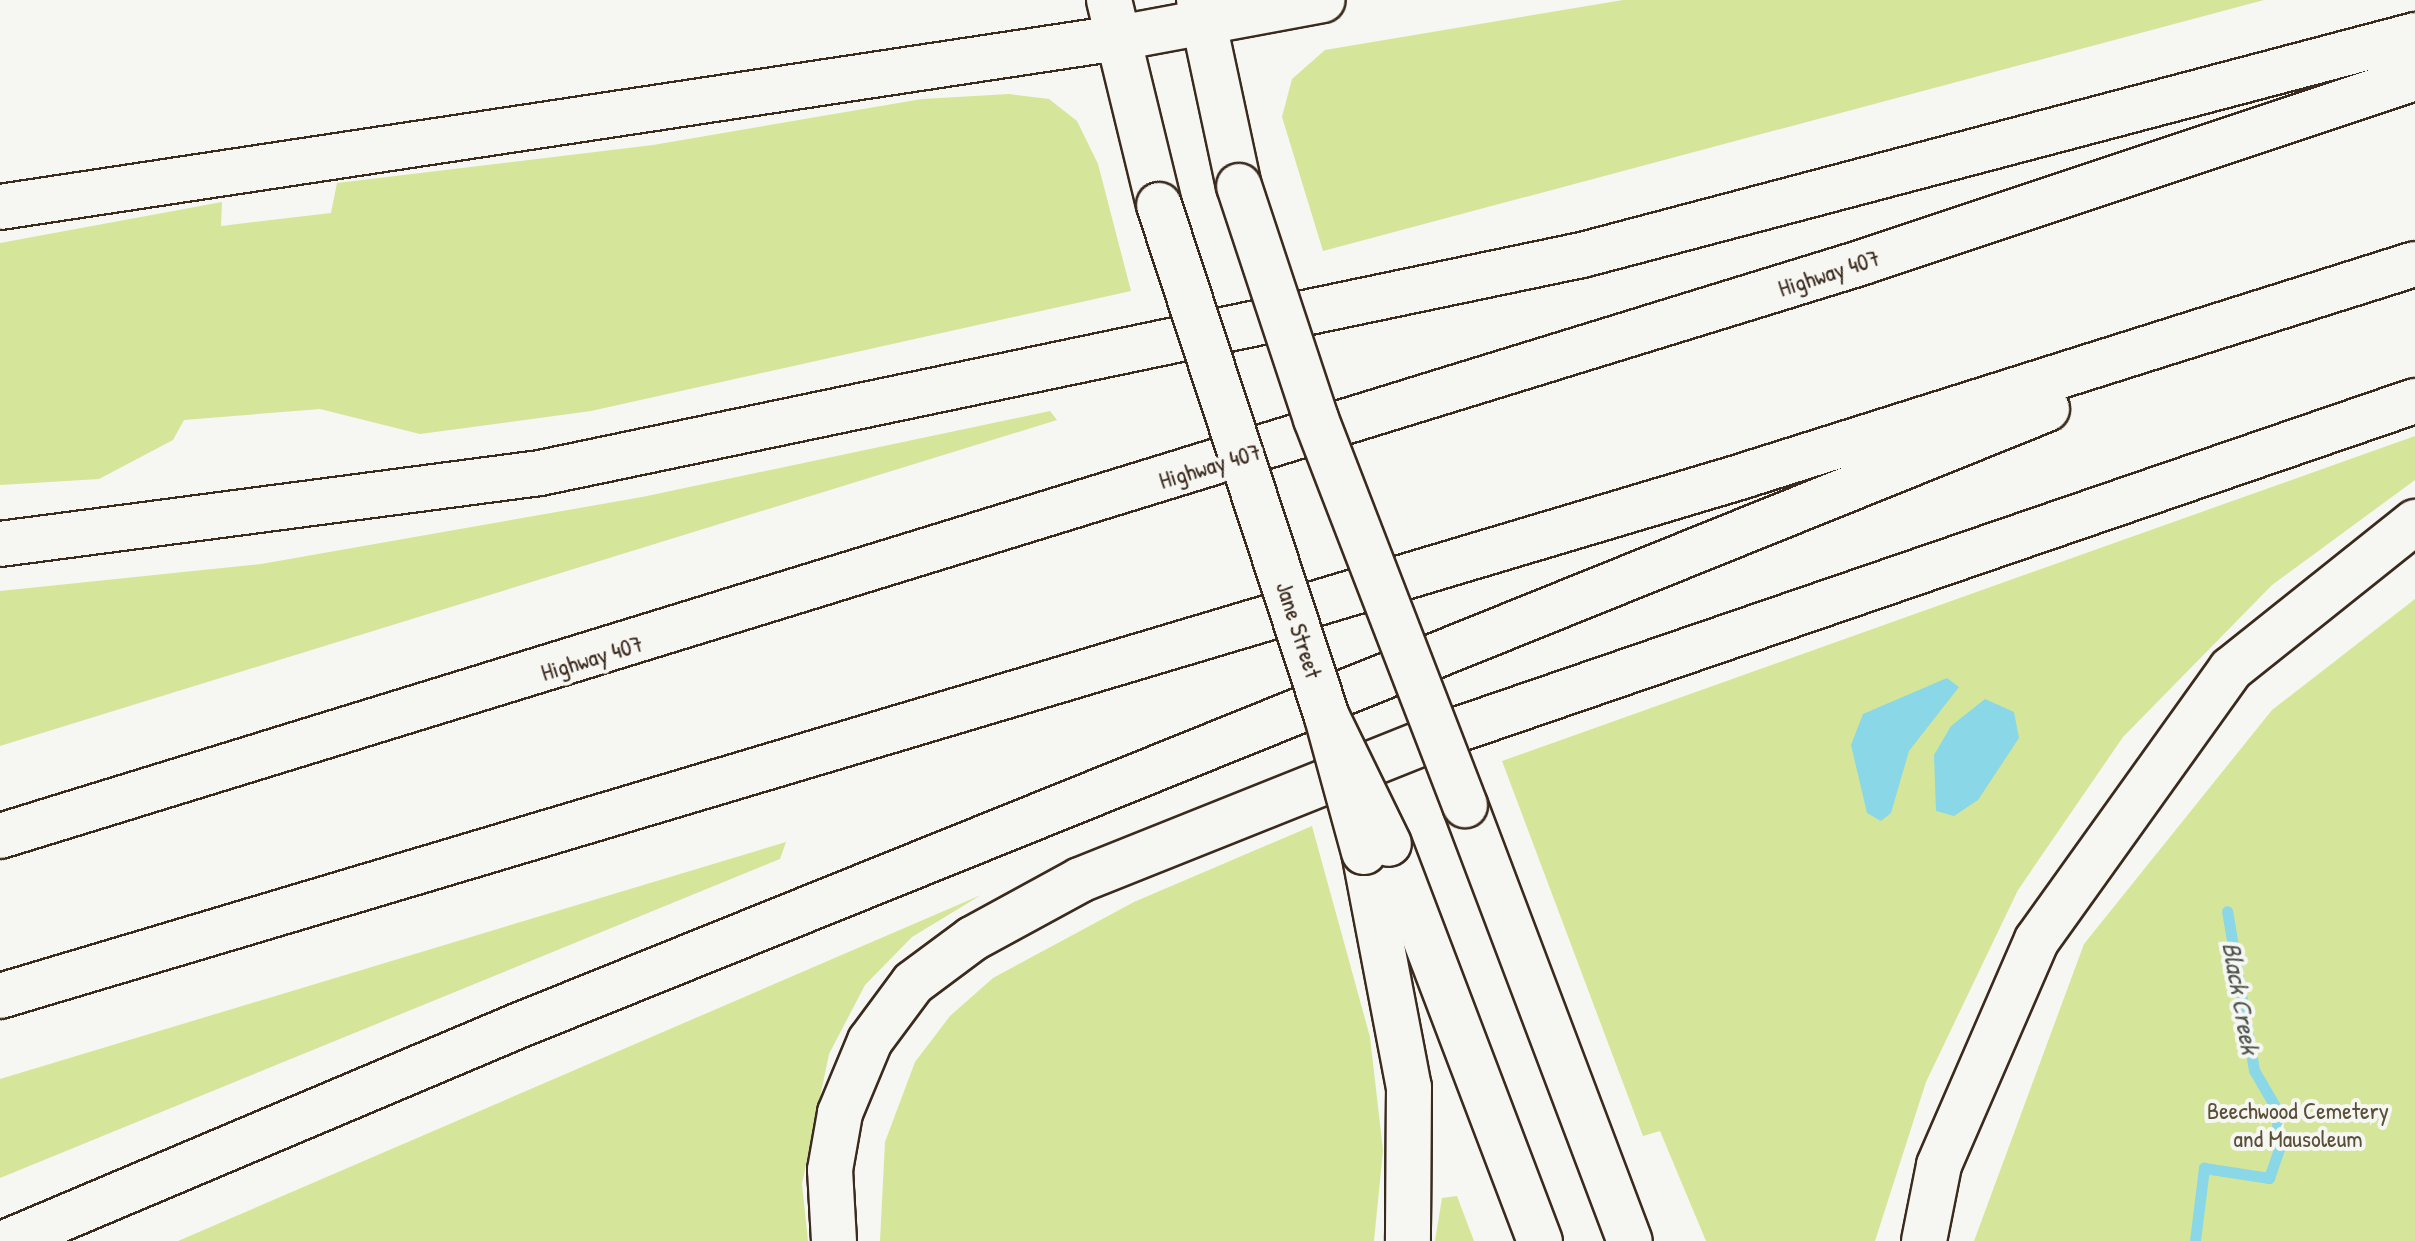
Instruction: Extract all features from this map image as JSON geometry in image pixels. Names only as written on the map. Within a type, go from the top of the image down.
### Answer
[{"type":"main road","points":[[0,207],[1113,19],[1323,0]]},
{"type":"main road","points":[[1201,11],[1239,186],[1316,419],[1630,1241]]},
{"type":"main road","name":"Jane Street","points":[[1113,19],[1159,205],[1327,717],[1377,848]]},
{"type":"main road","points":[[0,544],[540,473],[1582,255],[2415,35]]},
{"type":"main road","name":"Highway 407","points":[[0,836],[1863,262],[2415,78]]},
{"type":"main road","points":[[0,996],[2323,296],[2415,264]]},
{"type":"main road","points":[[9,1241],[515,1027],[2323,296]]},
{"type":"main road","points":[[834,1241],[830,1170],[838,1127],[870,1041],[913,983],[972,939],[1080,880],[1442,735],[2415,401]]},
{"type":"main road","points":[[1924,1241],[1939,1165],[2037,940],[2231,669],[2415,522]]},
{"type":"main road","points":[[1377,848],[1409,1087],[1408,1241]]},
{"type":"main road","points":[[1377,848],[1540,1241]]},
{"type":"green space","points":[[1623,0],[2264,0],[1323,251],[1282,117],[1292,79],[1325,50]]},
{"type":"green space","points":[[1009,94],[1049,99],[1077,121],[1098,164],[1131,291],[591,411],[420,434],[320,409],[184,420],[173,440],[99,479],[0,485],[0,243],[222,202],[221,226],[331,213],[337,183],[653,145],[922,99]]},
{"type":"green space","points":[[1050,411],[1057,420],[0,746],[0,591],[261,564],[642,497]]},
{"type":"green space","points":[[2415,436],[2415,480],[2272,585],[2123,737],[2018,890],[1926,1082],[1875,1241],[1706,1241],[1660,1131],[1643,1136],[1502,761]]},
{"type":"green space","name":"Beechwood Cemetery and Mausoleum","points":[[2415,599],[2415,1241],[1974,1241],[2084,944],[2272,710]]},
{"type":"green space","points":[[1312,826],[1370,1037],[1383,1150],[1374,1241],[880,1241],[885,1142],[915,1062],[950,1016],[993,978],[1134,902]]},
{"type":"green space","points":[[786,842],[780,859],[0,1178],[0,1079]]},
{"type":"green space","points":[[981,895],[912,937],[865,985],[829,1054],[802,1184],[808,1241],[178,1241]]},
{"type":"green space","points":[[1457,1196],[1474,1241],[1435,1241],[1442,1198]]},
{"type":"water","points":[[1947,678],[1959,687],[1909,751],[1891,813],[1881,821],[1867,813],[1851,745],[1863,714]]},
{"type":"water","points":[[1985,699],[2014,712],[2019,738],[1978,800],[1954,816],[1936,811],[1934,755],[1951,726]]},
{"type":"waterway","name":"Black Creek","points":[[2195,1241],[2204,1168],[2269,1178],[2279,1149],[2276,1108],[2254,1070],[2227,911]]}]
